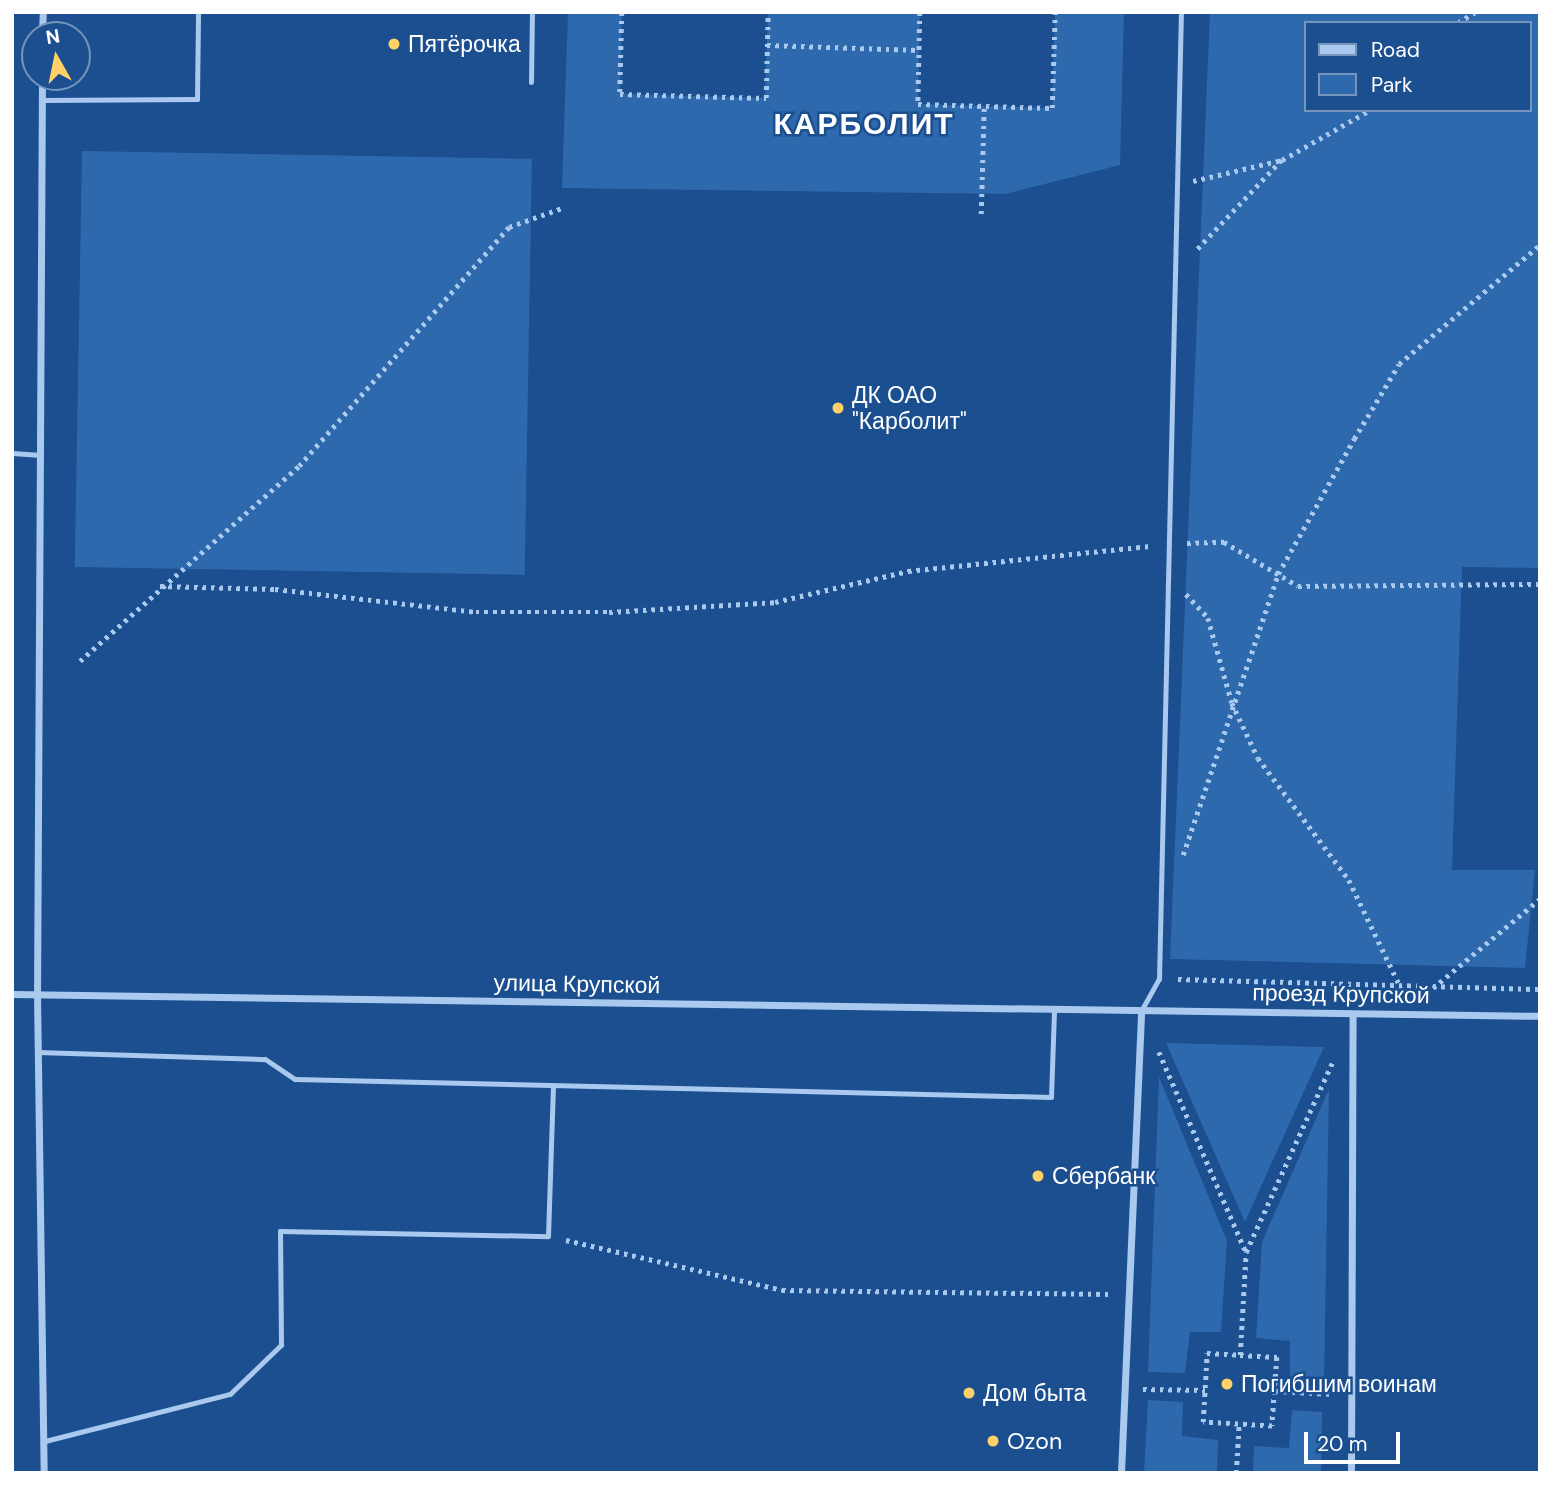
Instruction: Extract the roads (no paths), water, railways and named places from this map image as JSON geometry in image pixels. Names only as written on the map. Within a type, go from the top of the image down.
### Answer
[{"type":"street","points":[[41,91],[37,1052],[44,1473]]},
{"type":"street","name":"улица Крупской","points":[[12,994],[1141,1011]]},
{"type":"street","points":[[1121,1473],[1141,1011]]},
{"type":"street","name":"проезд Крупской","points":[[1141,1011],[1540,1016]]},
{"type":"street","points":[[1351,1473],[1353,1014]]},
{"type":"lane","points":[[41,100],[197,99],[198,12]]},
{"type":"lane","points":[[531,82],[532,12]]},
{"type":"lane","points":[[1141,1011],[1159,979],[1171,577],[1181,12]]},
{"type":"lane","points":[[12,453],[41,455]]},
{"type":"lane","points":[[37,1052],[265,1059],[296,1079],[552,1088],[1051,1097],[1054,1010]]},
{"type":"lane","points":[[45,1441],[230,1394],[281,1345],[281,1231],[548,1236],[552,1088]]},
{"type":"place","name":"Пятёрочка","points":[[394,44]]},
{"type":"place","name":"ДК ОАО \"Карболит\"","points":[[838,408]]},
{"type":"place","name":"Сбербанк","points":[[1038,1176]]},
{"type":"place","name":"Погибшим воинам","points":[[1227,1384]]},
{"type":"place","name":"Дом быта","points":[[969,1393]]},
{"type":"place","name":"Ozon","points":[[993,1441]]},
{"type":"district","name":"КАРБОЛИТ","points":[[864,124]]}]
